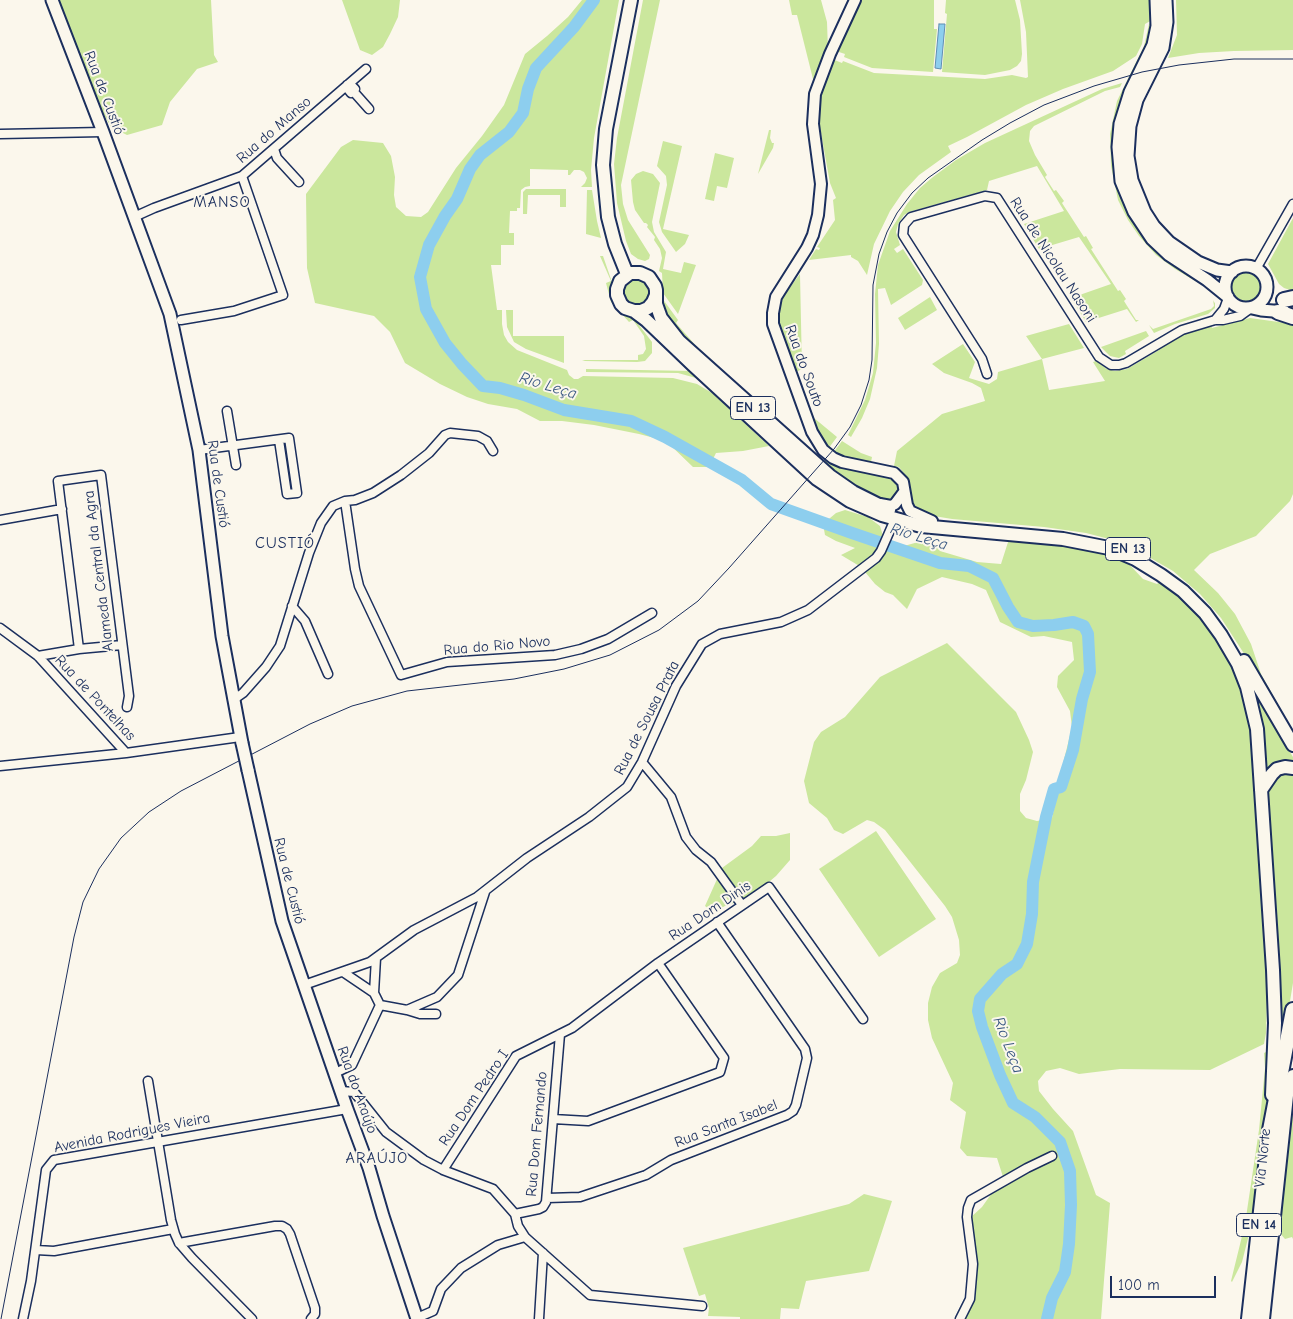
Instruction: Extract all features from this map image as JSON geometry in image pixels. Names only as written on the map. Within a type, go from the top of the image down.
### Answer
[{"type":"highway","points":[[1287,303],[1293,317]]},
{"type":"highway","name":"EN 14","points":[[1270,1130],[1293,1010]]},
{"type":"highway","name":"EN 14","points":[[1287,1091],[1288,1066],[1293,1038]]},
{"type":"highway","name":"Via Norte","points":[[1262,1319],[1287,1091]]},
{"type":"highway","name":"Via Norte","points":[[1249,1319],[1270,1130]]},
{"type":"main road","name":"Rua de Custió","points":[[52,0],[170,314],[199,450],[222,636],[233,700],[274,891],[304,985]]},
{"type":"main road","points":[[627,274],[615,244],[608,217],[603,165],[606,129],[631,0]]},
{"type":"main road","points":[[1156,0],[1157,26],[1153,45],[1130,92],[1120,124],[1118,147],[1122,180],[1134,212],[1152,239],[1168,255],[1207,280],[1236,306],[1252,308],[1287,303]]},
{"type":"main road","points":[[1166,0],[1167,22],[1163,48],[1140,93],[1130,121],[1128,148],[1132,180],[1145,212],[1154,226],[1169,242],[1198,262],[1217,270],[1232,272]]},
{"type":"main road","points":[[1228,297],[1225,285],[1232,272],[1244,266],[1256,269],[1266,279],[1268,289],[1263,301],[1252,308]]},
{"type":"main road","name":"EN 13","points":[[1270,1130],[1274,1000],[1255,718],[1243,676],[1230,649],[1214,625],[1189,597],[1174,584],[1135,559],[1121,553],[1093,544],[1046,537],[931,527],[895,519],[850,501],[823,483],[692,366],[646,320],[623,306],[617,295],[619,283],[627,274],[640,273],[649,277],[655,286],[656,304],[661,318],[679,341],[830,476],[853,492],[886,510],[932,521],[1066,533],[1088,537],[1121,546],[1152,562],[1187,587],[1219,621],[1293,745]]},
{"type":"main road","points":[[1268,289],[1287,303],[1293,312]]},
{"type":"main road","points":[[634,312],[648,308],[656,295]]},
{"type":"main road","points":[[1261,790],[1277,769],[1293,768]]},
{"type":"main road","name":"Rua do Araújo","points":[[304,985],[369,1168],[417,1318]]},
{"type":"main road","points":[[1287,1091],[1293,1076]]},
{"type":"street","name":"Rua do Souto","points":[[855,0],[814,94],[813,124],[821,184],[820,205],[816,224],[807,248],[778,292],[773,319],[780,345],[812,432],[819,445],[839,461],[894,473],[903,482],[910,511],[932,521]]},
{"type":"street","name":"Rua do Manso","points":[[134,216],[242,176],[350,87],[366,69]]},
{"type":"street","points":[[350,87],[369,109]]},
{"type":"street","points":[[0,134],[103,132]]},
{"type":"street","points":[[274,149],[277,158],[299,182]]},
{"type":"street","points":[[181,320],[234,311],[283,295],[242,176]]},
{"type":"street","name":"Rua de Nicolau Nasoni","points":[[987,374],[982,359],[903,234],[904,225],[911,217],[985,196],[997,198],[1099,357],[1111,365],[1126,363],[1174,334],[1215,320],[1240,316],[1252,308]]},
{"type":"street","points":[[1256,269],[1293,204]]},
{"type":"street","points":[[1215,320],[1224,309],[1228,297]]},
{"type":"street","points":[[227,411],[236,465]]},
{"type":"street","points":[[233,700],[243,693],[280,646],[309,553],[321,523],[333,506],[373,493],[401,475],[429,453],[445,435],[478,436],[486,441],[493,450]]},
{"type":"street","points":[[199,450],[289,438],[298,493],[287,494],[279,440]]},
{"type":"street","name":"Alameda Central da Agra","points":[[62,508],[58,481],[101,475],[129,696],[127,707]]},
{"type":"street","points":[[874,502],[891,506],[895,504],[904,492]]},
{"type":"street","name":"Rua do Rio Novo","points":[[345,501],[359,586],[401,675],[447,662],[555,655],[581,649],[608,640],[652,613]]},
{"type":"street","points":[[0,520],[62,508],[79,649]]},
{"type":"street","name":"Rua de Sousa Prata","points":[[304,985],[370,962],[414,930],[477,897],[527,858],[590,817],[627,786],[642,762],[676,686],[702,644],[720,634],[781,622],[808,610],[871,562],[881,551],[895,519]]},
{"type":"street","points":[[292,606],[305,621],[328,674]]},
{"type":"street","name":"Rua de Pontelhas","points":[[0,628],[38,656],[126,754],[241,740]]},
{"type":"street","points":[[38,656],[79,649],[122,645]]},
{"type":"street","points":[[0,766],[126,754]]},
{"type":"street","points":[[642,762],[671,797],[686,837],[696,850],[711,862],[742,905]]},
{"type":"street","name":"Rua Dom Dinis","points":[[560,1034],[572,1028],[658,963],[769,887],[863,1019]]},
{"type":"street","points":[[407,1010],[437,997],[458,975],[485,891]]},
{"type":"street","name":"Rua Santa Isabel","points":[[547,1198],[580,1197],[646,1176],[671,1160],[793,1111],[807,1058],[805,1049],[718,922]]},
{"type":"street","points":[[374,993],[376,958]]},
{"type":"street","points":[[553,1119],[588,1121],[720,1072],[724,1058],[658,963]]},
{"type":"street","points":[[343,972],[374,993],[380,1005]]},
{"type":"street","points":[[380,1005],[420,1014],[436,1014]]},
{"type":"street","points":[[335,1073],[352,1065],[380,1005]]},
{"type":"street","name":"Rua Dom Fernando","points":[[515,1214],[544,1206],[547,1198],[560,1034]]},
{"type":"street","name":"Rua Dom Pedro I","points":[[443,1170],[516,1056],[560,1034]]},
{"type":"street","points":[[148,1081],[173,1230],[179,1243],[192,1258],[252,1319]]},
{"type":"street","points":[[341,1091],[354,1092],[386,1132],[424,1160],[443,1170],[493,1189],[515,1214],[518,1226],[525,1237],[590,1295],[702,1306]]},
{"type":"street","name":"Avenida Rodrigues Vieira","points":[[23,1319],[36,1250],[46,1170],[54,1160],[347,1109]]},
{"type":"street","points":[[960,1319],[970,1299],[973,1264],[967,1217],[971,1200],[1052,1156]]},
{"type":"street","points":[[179,1243],[282,1226],[290,1234],[315,1308],[315,1314],[311,1319]]},
{"type":"street","points":[[36,1250],[54,1251],[173,1230]]},
{"type":"street","points":[[417,1318],[434,1311],[441,1289],[461,1268],[498,1245],[525,1237]]},
{"type":"street","points":[[539,1319],[543,1253]]},
{"type":"green space","points":[[56,0],[211,0],[214,55],[218,62],[197,69],[170,102],[162,125],[127,135],[111,127],[99,106]]},
{"type":"green space","points":[[342,0],[400,0],[398,17],[390,34],[383,47],[372,55],[360,50]]},
{"type":"green space","points":[[582,0],[619,0],[594,138],[591,170],[592,187],[581,187],[587,178],[584,172],[580,170],[574,170],[568,175],[568,170],[530,169],[530,186],[521,190],[520,208],[517,208],[517,211],[510,211],[509,233],[514,233],[514,245],[501,245],[501,265],[491,265],[497,310],[502,310],[504,335],[508,342],[517,350],[567,370],[574,379],[583,376],[673,378],[697,384],[712,393],[769,446],[743,451],[716,453],[709,467],[693,467],[666,441],[594,425],[562,421],[540,421],[517,409],[488,404],[467,397],[440,384],[405,363],[390,332],[374,316],[315,303],[307,268],[306,194],[341,147],[353,140],[383,143],[391,156],[395,177],[394,195],[396,207],[406,216],[421,217],[428,212],[456,168],[504,105],[525,54],[568,17]]},
{"type":"green space","points":[[643,0],[660,0],[621,185],[623,204],[628,220],[650,255],[649,259],[645,261],[631,254],[626,241],[617,203],[614,164],[617,138]]},
{"type":"green space","points":[[789,0],[821,0],[827,22],[828,50],[814,83],[797,15],[792,15]]},
{"type":"green space","points":[[860,0],[934,0],[934,29],[937,29],[933,72],[872,68],[844,57],[845,54],[836,51]]},
{"type":"green space","points":[[946,0],[1015,0],[1020,20],[1022,54],[1021,61],[1017,66],[1010,70],[985,75],[942,72],[947,14],[945,13]]},
{"type":"green space","points":[[1020,0],[1149,0],[1152,20],[1145,24],[1142,44],[1136,56],[1113,71],[1026,105],[948,146],[951,152],[919,175],[903,192],[890,211],[874,244],[867,275],[858,261],[851,257],[851,255],[809,260],[816,249],[819,250],[820,248],[817,247],[835,220],[833,200],[836,198],[830,183],[819,122],[820,95],[832,59],[842,63],[843,61],[874,73],[985,79],[1012,75],[1026,78],[1028,77],[1026,32]]},
{"type":"green space","points":[[1176,0],[1293,0],[1293,50],[1199,53],[1168,58],[1177,35]]},
{"type":"green space","points":[[1153,21],[1153,29],[1114,168],[1204,282],[1202,285],[1156,255],[1139,236],[1118,200],[1111,166],[1110,134],[1117,101],[1144,46],[1149,24]]},
{"type":"green space","points":[[1122,83],[1120,87],[1105,91],[1034,126],[1030,131],[1029,141],[1047,175],[1045,177],[1054,191],[1056,190],[1064,201],[1062,203],[1084,237],[1086,236],[1093,248],[1091,249],[1118,291],[1120,290],[1126,299],[1124,301],[1136,320],[1139,320],[1136,322],[1127,309],[1086,322],[1071,298],[1111,284],[1079,237],[1039,249],[1024,224],[1064,211],[1037,166],[989,181],[987,190],[909,212],[904,215],[898,224],[896,232],[900,245],[894,249],[897,253],[903,249],[923,280],[922,285],[891,305],[885,288],[878,289],[879,344],[877,368],[870,399],[862,418],[851,437],[848,435],[865,400],[873,373],[876,343],[875,294],[878,265],[890,231],[907,204],[920,188],[933,177],[956,160],[985,143],[1102,89]]},
{"type":"green space","points":[[769,130],[771,130],[770,138],[772,143],[774,143],[773,148],[758,174]]},
{"type":"green space","points":[[663,141],[682,146],[663,229],[689,235],[685,244],[676,252],[662,232],[659,222],[667,185],[666,176],[657,166]]},
{"type":"green space","points":[[715,153],[734,158],[727,188],[717,186],[714,201],[705,199]]},
{"type":"green space","points":[[643,171],[653,174],[660,183],[652,222],[654,232],[666,252],[663,269],[681,273],[684,262],[696,265],[678,314],[663,293],[662,273],[659,271],[662,258],[660,249],[654,240],[655,237],[647,227],[648,225],[644,223],[635,210],[633,202],[631,180],[636,174]]},
{"type":"green space","points":[[526,189],[566,189],[566,207],[560,207],[560,195],[528,195],[527,214],[523,214],[523,192]]},
{"type":"green space","points":[[587,190],[592,190],[601,238],[586,234]]},
{"type":"green space","points":[[1293,218],[1293,291],[1279,284],[1268,264]]},
{"type":"green space","points":[[600,256],[603,256],[613,285],[632,316],[652,342],[652,353],[645,361],[582,360],[638,360],[638,355],[643,354],[646,349],[644,336],[633,320],[629,322],[611,302],[606,283],[611,281]]},
{"type":"green space","points":[[1246,271],[1252,272],[1257,276],[1261,281],[1261,293],[1257,298],[1252,302],[1246,303],[1240,302],[1235,298],[1231,293],[1230,287],[1231,281],[1235,276],[1240,272]]},
{"type":"green space","points":[[800,274],[802,369],[796,372],[814,418],[837,437],[828,449],[819,437],[777,324],[777,302],[783,289],[787,291]]},
{"type":"green space","points":[[637,278],[647,282],[651,292],[647,302],[637,306],[627,302],[623,292],[627,282]]},
{"type":"green space","points":[[930,297],[937,310],[905,330],[898,318]]},
{"type":"green space","points":[[662,298],[678,320],[676,323],[711,363],[686,342],[666,316]]},
{"type":"green space","points":[[1213,300],[1215,308],[1208,314],[1175,324],[1154,333],[1149,325],[1153,329],[1211,309],[1214,306]]},
{"type":"green space","points":[[506,310],[513,310],[513,336],[564,336],[564,363],[526,349],[514,342],[507,327]]},
{"type":"green space","points":[[1250,318],[1293,324],[1293,494],[1290,501],[1256,536],[1210,554],[1194,570],[1218,593],[1235,614],[1251,644],[1261,674],[1293,731],[1293,739],[1243,652],[1221,618],[1200,594],[1173,571],[1133,548],[1113,540],[1086,533],[1044,527],[952,519],[922,514],[911,507],[905,475],[899,467],[894,466],[897,451],[942,414],[985,401],[981,388],[944,373],[932,364],[963,344],[975,362],[969,378],[989,384],[997,379],[998,372],[1042,359],[1049,390],[1105,381],[1093,362],[1096,361],[1107,369],[1115,371],[1127,369],[1159,350],[1158,348],[1174,338],[1211,325],[1212,328]]},
{"type":"green space","points":[[1069,324],[1084,348],[1042,359],[1026,336]]},
{"type":"green space","points":[[1146,331],[1149,336],[1125,351],[1126,354],[1119,358],[1110,356],[1101,347]]},
{"type":"green space","points":[[586,369],[692,371],[697,376],[696,378],[678,373],[586,372]]},
{"type":"green space","points":[[842,441],[861,453],[872,457],[871,462],[840,457],[833,453]]},
{"type":"green space","points":[[826,460],[844,468],[889,475],[899,485],[899,494],[888,502],[861,492],[823,463]]},
{"type":"green space","points":[[845,510],[868,517],[880,526],[883,536],[894,543],[904,546],[929,539],[940,551],[977,562],[1001,564],[1009,539],[1057,543],[1101,552],[1119,558],[1128,563],[1143,579],[1157,584],[1161,581],[1195,611],[1220,645],[1235,671],[1246,701],[1252,731],[1264,921],[1267,998],[1264,1044],[1210,1070],[1120,1069],[1079,1074],[1060,1068],[1046,1071],[1038,1081],[1039,1091],[1073,1131],[1096,1195],[1110,1203],[1101,1319],[957,1319],[974,1292],[970,1218],[982,1207],[999,1183],[1004,1180],[997,1158],[967,1156],[960,1148],[966,1112],[950,1100],[953,1083],[932,1038],[928,1020],[928,1003],[932,987],[940,973],[957,963],[960,955],[959,940],[952,917],[945,906],[885,830],[874,822],[867,820],[843,834],[834,830],[827,818],[809,803],[804,781],[814,742],[821,732],[845,717],[880,677],[947,643],[1016,712],[1029,740],[1033,752],[1026,780],[1020,794],[1020,811],[1026,818],[1037,821],[1052,818],[1072,727],[1070,711],[1057,687],[1058,676],[1074,660],[1072,642],[1044,636],[1031,637],[1000,622],[986,590],[972,584],[942,577],[917,589],[907,609],[893,595],[885,592],[875,584],[861,567],[841,555],[855,548],[825,535],[823,524],[836,513]]},
{"type":"green space","points":[[1258,700],[1293,757],[1293,763],[1266,773],[1264,736]]},
{"type":"green space","points":[[1293,771],[1293,983],[1283,1043],[1280,1044],[1278,962],[1268,797],[1269,789],[1277,773]]},
{"type":"green space","points":[[876,831],[936,919],[879,957],[819,869]]},
{"type":"green space","points":[[790,833],[790,860],[776,876],[751,897],[713,912],[705,906],[722,868],[752,846],[761,836],[776,836]]},
{"type":"green space","points":[[1266,1052],[1267,1059],[1270,1060],[1270,1082],[1257,1203],[1242,1262],[1232,1282],[1245,1224],[1259,1130],[1265,1068],[1264,1053]]},
{"type":"green space","points":[[1293,1089],[1293,1239],[1292,1237],[1285,1239],[1278,1231]]},
{"type":"green space","points":[[864,1194],[892,1201],[869,1271],[806,1281],[799,1309],[781,1308],[780,1319],[740,1319],[740,1317],[708,1316],[709,1308],[705,1294],[699,1296],[683,1248],[849,1204]]},
{"type":"water","points":[[939,24],[945,24],[941,69],[935,68]]},
{"type":"waterway","name":"Rio Leça","points":[[594,0],[574,27],[536,68],[528,89],[523,113],[509,132],[480,155],[470,169],[457,199],[429,245],[420,277],[426,309],[445,343],[483,386],[500,388],[524,395],[564,410],[631,421],[665,437],[742,480],[771,504],[940,563],[969,566],[993,578],[1018,622],[1033,626],[1073,622],[1084,626],[1088,634],[1090,672],[1082,699],[1073,750],[1061,787],[1054,789],[1046,817],[1033,882],[1032,914],[1027,944],[1017,964],[1002,974],[980,999],[978,1011],[1000,1075],[1013,1103],[1035,1117],[1060,1142],[1070,1171],[1071,1205],[1065,1272],[1052,1298],[1047,1319]]},
{"type":"tram line","points":[[1,1319],[74,937],[83,902],[99,869],[121,838],[149,812],[181,791],[310,724],[352,706],[407,691],[514,679],[564,669],[610,655],[659,630],[698,601],[834,449],[850,427],[861,405],[869,380],[872,360],[873,285],[879,254],[887,232],[897,213],[912,193],[928,178],[1010,123],[1044,105],[1094,86],[1142,72],[1179,65],[1234,59],[1293,59]]},
{"type":"district","name":"MANSO","points":[[222,202]]},
{"type":"district","name":"CUSTIÓ","points":[[285,543]]},
{"type":"district","name":"ARAÚJO","points":[[377,1158]]}]
